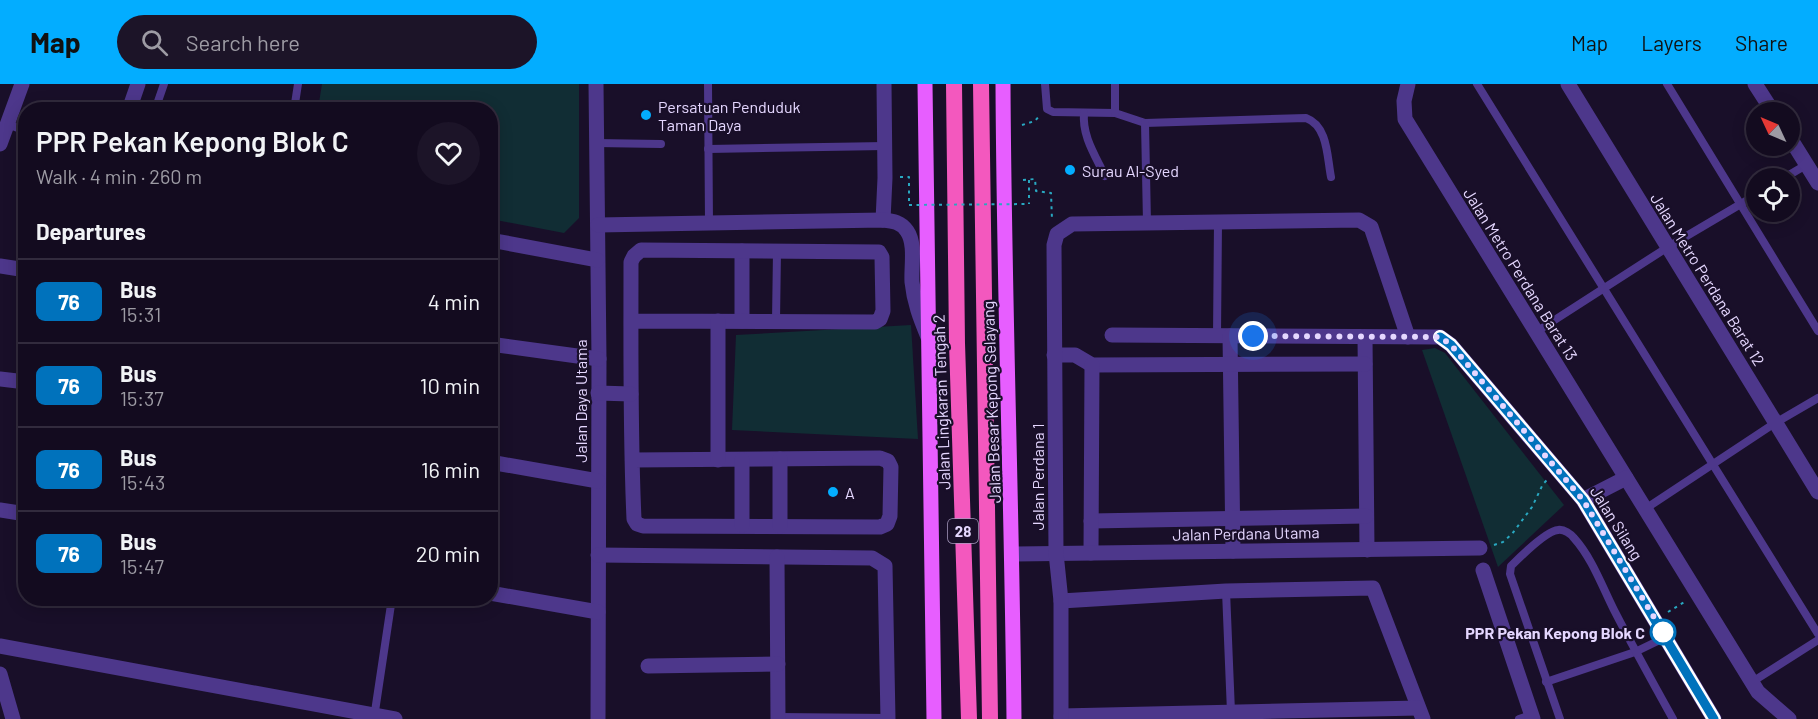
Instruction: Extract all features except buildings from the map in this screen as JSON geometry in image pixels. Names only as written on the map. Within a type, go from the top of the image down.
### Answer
[{"type":"highway","name":"Jalan Lingkaran Tengah 2","points":[[954,84],[957,343],[969,719]]},
{"type":"highway","name":"28","points":[[981,84],[990,719]]},
{"type":"main road","points":[[925,84],[934,719]]},
{"type":"main road","name":"Jalan Besar Kepong Selayang","points":[[1003,84],[1002,180],[1013,554],[1014,719]]},
{"type":"street","points":[[0,144],[4,126],[22,84]]},
{"type":"street","points":[[132,102],[138,84]]},
{"type":"street","name":"Jalan Daya Utama","points":[[596,84],[599,359],[598,719]]},
{"type":"street","points":[[883,220],[884,84]]},
{"type":"street","name":"Jalan Metro Perdana Barat 13","points":[[1408,84],[1404,101],[1405,119],[1758,692],[1789,719]]},
{"type":"street","name":"Jalan Metro Perdana Barat 12","points":[[1568,84],[1818,492]]},
{"type":"street","points":[[1755,84],[1767,102]]},
{"type":"street","points":[[1800,155],[1818,183]]},
{"type":"street","points":[[598,225],[883,220],[897,222],[906,228],[911,237],[912,283],[916,310],[928,336]]},
{"type":"street","points":[[1112,335],[1408,337],[1371,227],[1359,220],[1147,223]]},
{"type":"street","name":"Jalan Perdana 1","points":[[1060,717],[1061,601],[1056,553],[1054,245],[1057,234],[1072,224],[1147,223]]},
{"type":"street","points":[[498,241],[597,260]]},
{"type":"street","points":[[631,321],[875,322],[880,319],[883,311],[882,257],[879,252],[641,250],[634,256],[631,262],[631,321],[631,394],[632,460],[634,519],[637,524],[644,526],[880,527],[887,524],[890,516],[891,467],[888,461],[880,458],[632,460]]},
{"type":"street","points":[[742,251],[742,321]]},
{"type":"street","points":[[0,266],[18,269]]},
{"type":"street","points":[[718,321],[718,460]]},
{"type":"street","points":[[1224,336],[1231,365],[1233,551]]},
{"type":"street","points":[[1365,337],[1367,550]]},
{"type":"street","name":"Jalan Silang","points":[[1408,337],[1440,337],[1451,345],[1583,500],[1714,719]]},
{"type":"street","points":[[498,345],[599,359]]},
{"type":"street","points":[[1054,355],[1075,355],[1092,365],[1365,364]]},
{"type":"street","points":[[1091,553],[1092,365]]},
{"type":"street","points":[[0,379],[18,381]]},
{"type":"street","points":[[598,393],[631,394]]},
{"type":"street","points":[[780,459],[780,526]]},
{"type":"street","points":[[742,460],[742,525]]},
{"type":"street","points":[[498,463],[598,481]]},
{"type":"street","points":[[1583,500],[1626,478]]},
{"type":"street","points":[[0,510],[18,513]]},
{"type":"street","points":[[1091,521],[1366,516]]},
{"type":"street","name":"Jalan Perdana Utama","points":[[1013,554],[1480,548]]},
{"type":"street","points":[[598,555],[872,558],[885,566],[888,718]]},
{"type":"street","points":[[777,557],[778,718]]},
{"type":"street","points":[[1482,570],[1527,718]]},
{"type":"street","points":[[1060,717],[1171,716],[1231,712],[1420,713],[1372,588],[1226,591],[1061,601]]},
{"type":"street","points":[[498,594],[598,612]]},
{"type":"street","points":[[0,646],[374,717],[395,719]]},
{"type":"street","points":[[648,666],[777,664]]},
{"type":"street","points":[[0,675],[14,719]]},
{"type":"lane","points":[[158,102],[164,84]]},
{"type":"lane","points":[[295,102],[298,84]]},
{"type":"lane","points":[[708,84],[709,223]]},
{"type":"lane","points":[[1046,84],[1047,109],[1053,112],[1115,113],[1145,123],[1306,118],[1314,121],[1321,128],[1331,177]]},
{"type":"lane","points":[[1115,84],[1115,113]]},
{"type":"lane","points":[[1477,84],[1818,634]]},
{"type":"lane","points":[[1667,84],[1818,332]]},
{"type":"lane","points":[[1084,113],[1083,126],[1086,136],[1105,176]]},
{"type":"lane","points":[[1145,123],[1147,223]]},
{"type":"lane","points":[[596,143],[661,144]]},
{"type":"lane","points":[[708,149],[885,146]]},
{"type":"lane","points":[[1800,169],[1806,165]]},
{"type":"lane","points":[[1536,332],[1668,247],[1746,201]]},
{"type":"lane","points":[[1218,222],[1224,336]]},
{"type":"lane","points":[[776,321],[777,251]]},
{"type":"lane","points":[[1645,508],[1775,423],[1818,398]]},
{"type":"lane","points":[[1560,719],[1510,574],[1511,566],[1548,535],[1558,530],[1574,536],[1590,562],[1635,651],[1673,719]]},
{"type":"lane","points":[[1226,591],[1231,712]]},
{"type":"lane","points":[[374,717],[391,606]]},
{"type":"lane","points":[[1546,682],[1635,651],[1666,637]]},
{"type":"lane","points":[[1752,682],[1818,640]]},
{"type":"lane","points":[[778,718],[888,718]]},
{"type":"path","points":[[1022,125],[1035,121],[1047,109]]},
{"type":"path","points":[[897,177],[909,177],[909,205],[1029,204],[1029,180]]},
{"type":"path","points":[[1023,180],[1035,179],[1036,191],[1051,193],[1052,219]]},
{"type":"path","points":[[1480,548],[1503,542],[1512,534],[1532,507],[1543,484],[1557,470]]},
{"type":"path","points":[[1656,620],[1697,593]]},
{"type":"green space","points":[[322,84],[579,84],[579,218],[564,233],[498,220],[498,102],[319,102]]},
{"type":"green space","points":[[911,325],[918,439],[732,430],[736,335]]},
{"type":"green space","points":[[1435,348],[1445,353],[1564,505],[1498,567],[1422,350]]},
{"type":"bus line","name":"76","points":[[1440,337],[1451,345],[1583,500],[1714,719]]},
{"type":"place","name":"Persatuan Penduduk Taman Daya","points":[[646,115]]},
{"type":"place","name":"Surau Al-Syed","points":[[1070,170]]},
{"type":"place","name":"A","points":[[833,492]]},
{"type":"place","name":"PPR Pekan Kepong Blok C","points":[[1663,632]]},
{"type":"route","points":[[1253,336],[1440,337],[1451,345],[1583,500],[1663,632]]}]
